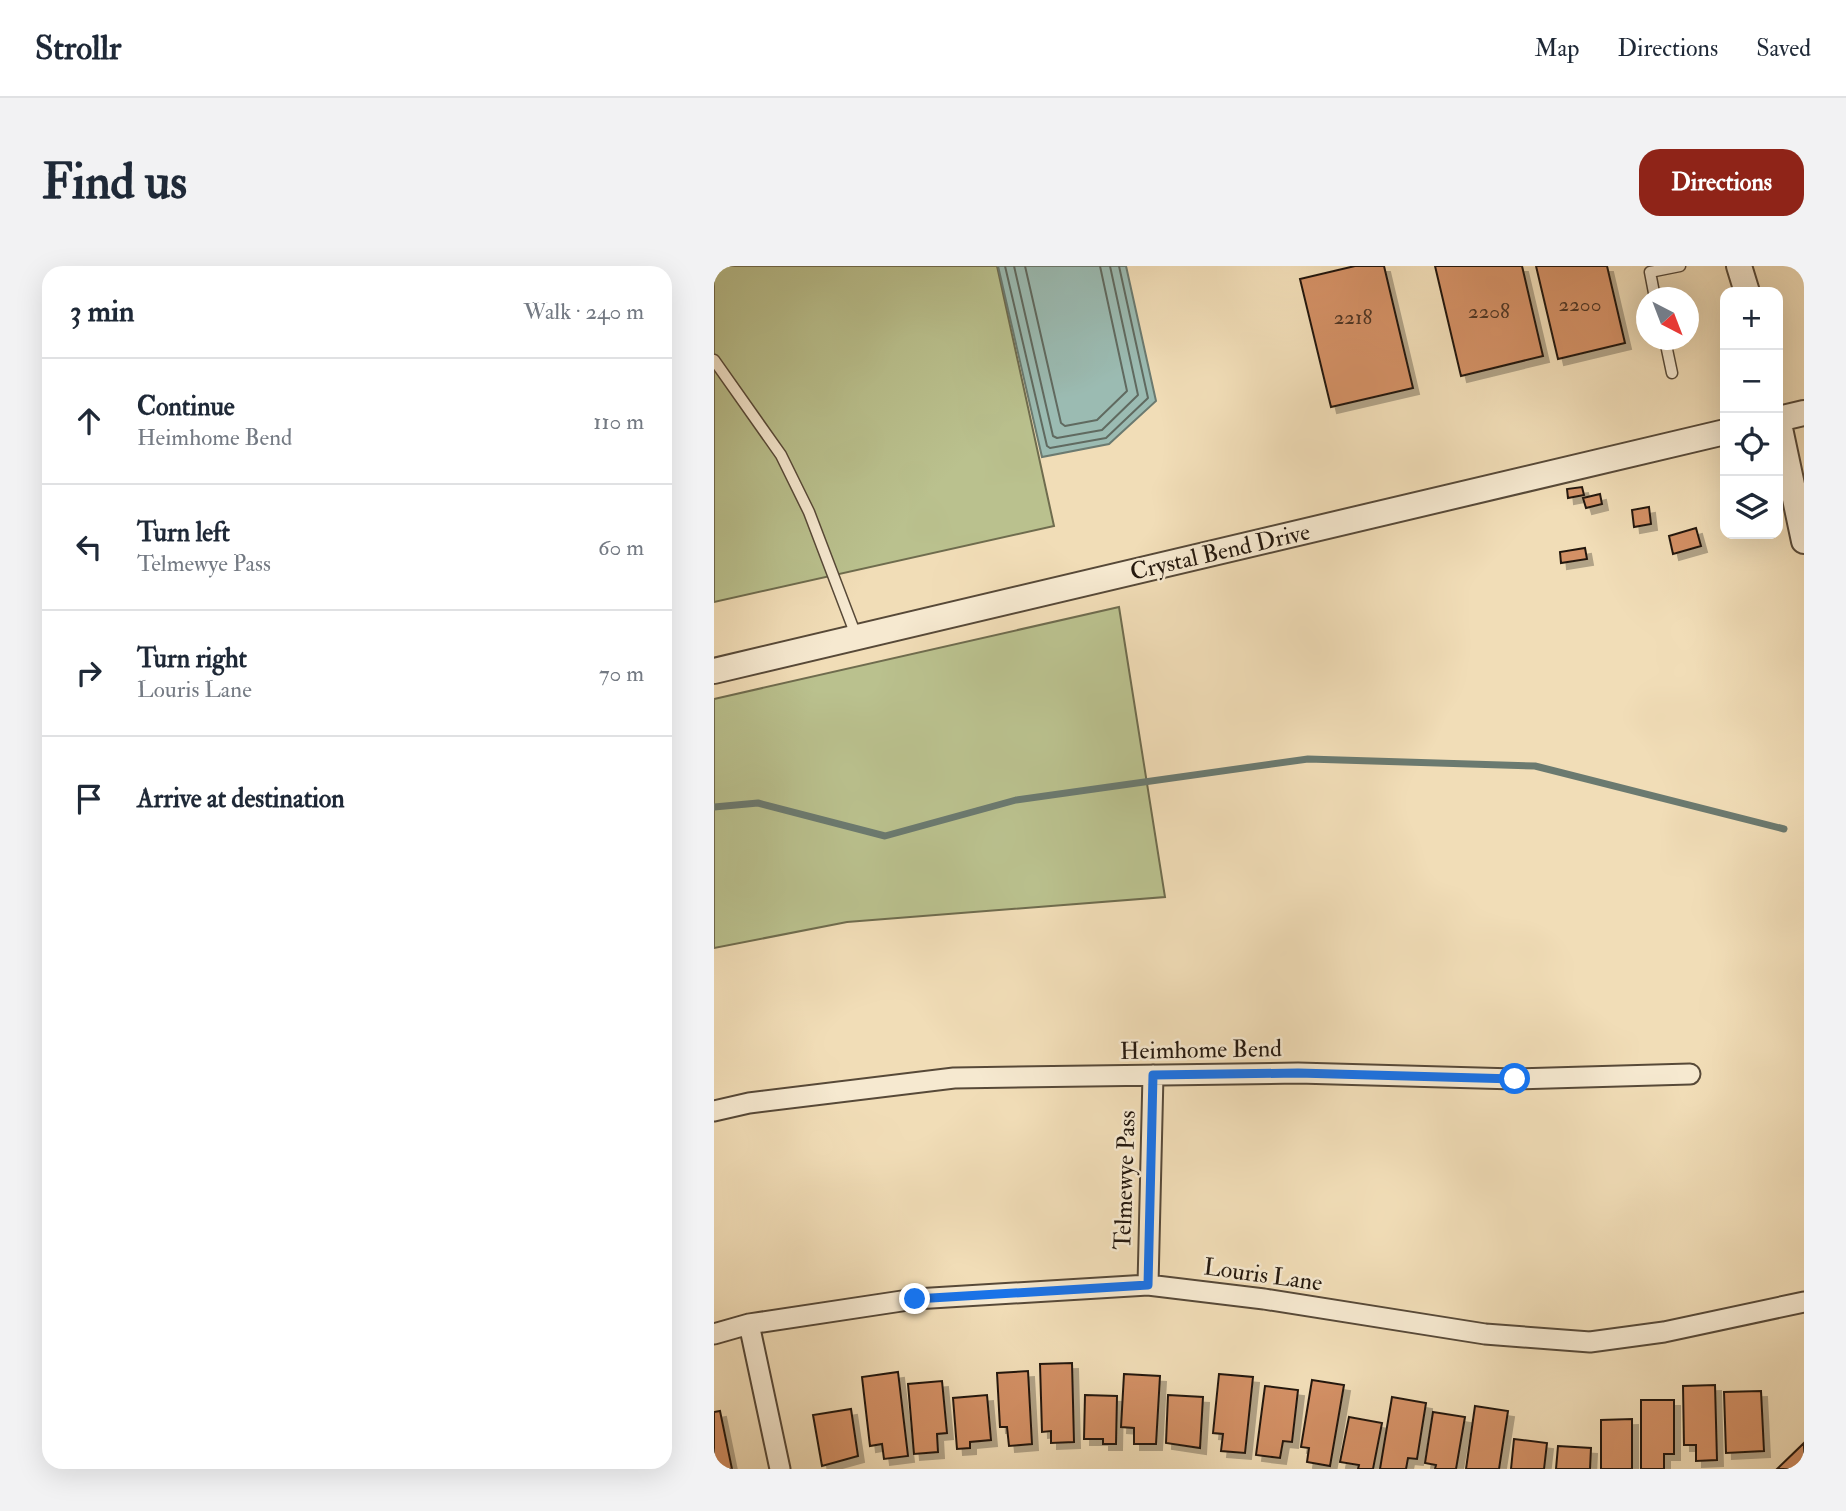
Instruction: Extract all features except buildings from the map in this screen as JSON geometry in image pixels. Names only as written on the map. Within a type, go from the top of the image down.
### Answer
[{"type":"street","points":[[1739,266],[1745,287]]},
{"type":"street","points":[[1783,418],[1804,413]]},
{"type":"street","name":"Crystal Bend Drive","points":[[714,671],[1720,433]]},
{"type":"street","points":[[1783,442],[1804,541]]},
{"type":"street","name":"Heimhome Bend","points":[[714,1111],[749,1103],[954,1078],[1298,1073],[1515,1079],[1690,1074]]},
{"type":"street","name":"Telmewye Pass","points":[[1148,1285],[1153,1075]]},
{"type":"street","name":"Louris Lane","points":[[714,1334],[749,1324],[915,1299],[1148,1285],[1264,1299],[1485,1334],[1590,1342],[1664,1332],[1804,1302]]},
{"type":"street","points":[[749,1324],[780,1469]]},
{"type":"lane","points":[[1653,287],[1650,272],[1680,266]]},
{"type":"lane","points":[[1667,350],[1672,373]]},
{"type":"lane","points":[[714,360],[781,455],[809,512],[857,638]]},
{"type":"green space","points":[[714,266],[997,266],[1054,526],[714,602]]},
{"type":"green space","points":[[1119,607],[1165,897],[847,922],[714,948],[714,699]]},
{"type":"water","points":[[998,266],[1126,266],[1156,401],[1109,444],[1042,457]]},
{"type":"waterway","points":[[714,807],[758,803],[885,836],[1016,800],[1308,759],[1535,766],[1784,829]]},
{"type":"route","points":[[915,1299],[1148,1285],[1153,1075],[1298,1073],[1515,1079]]}]
